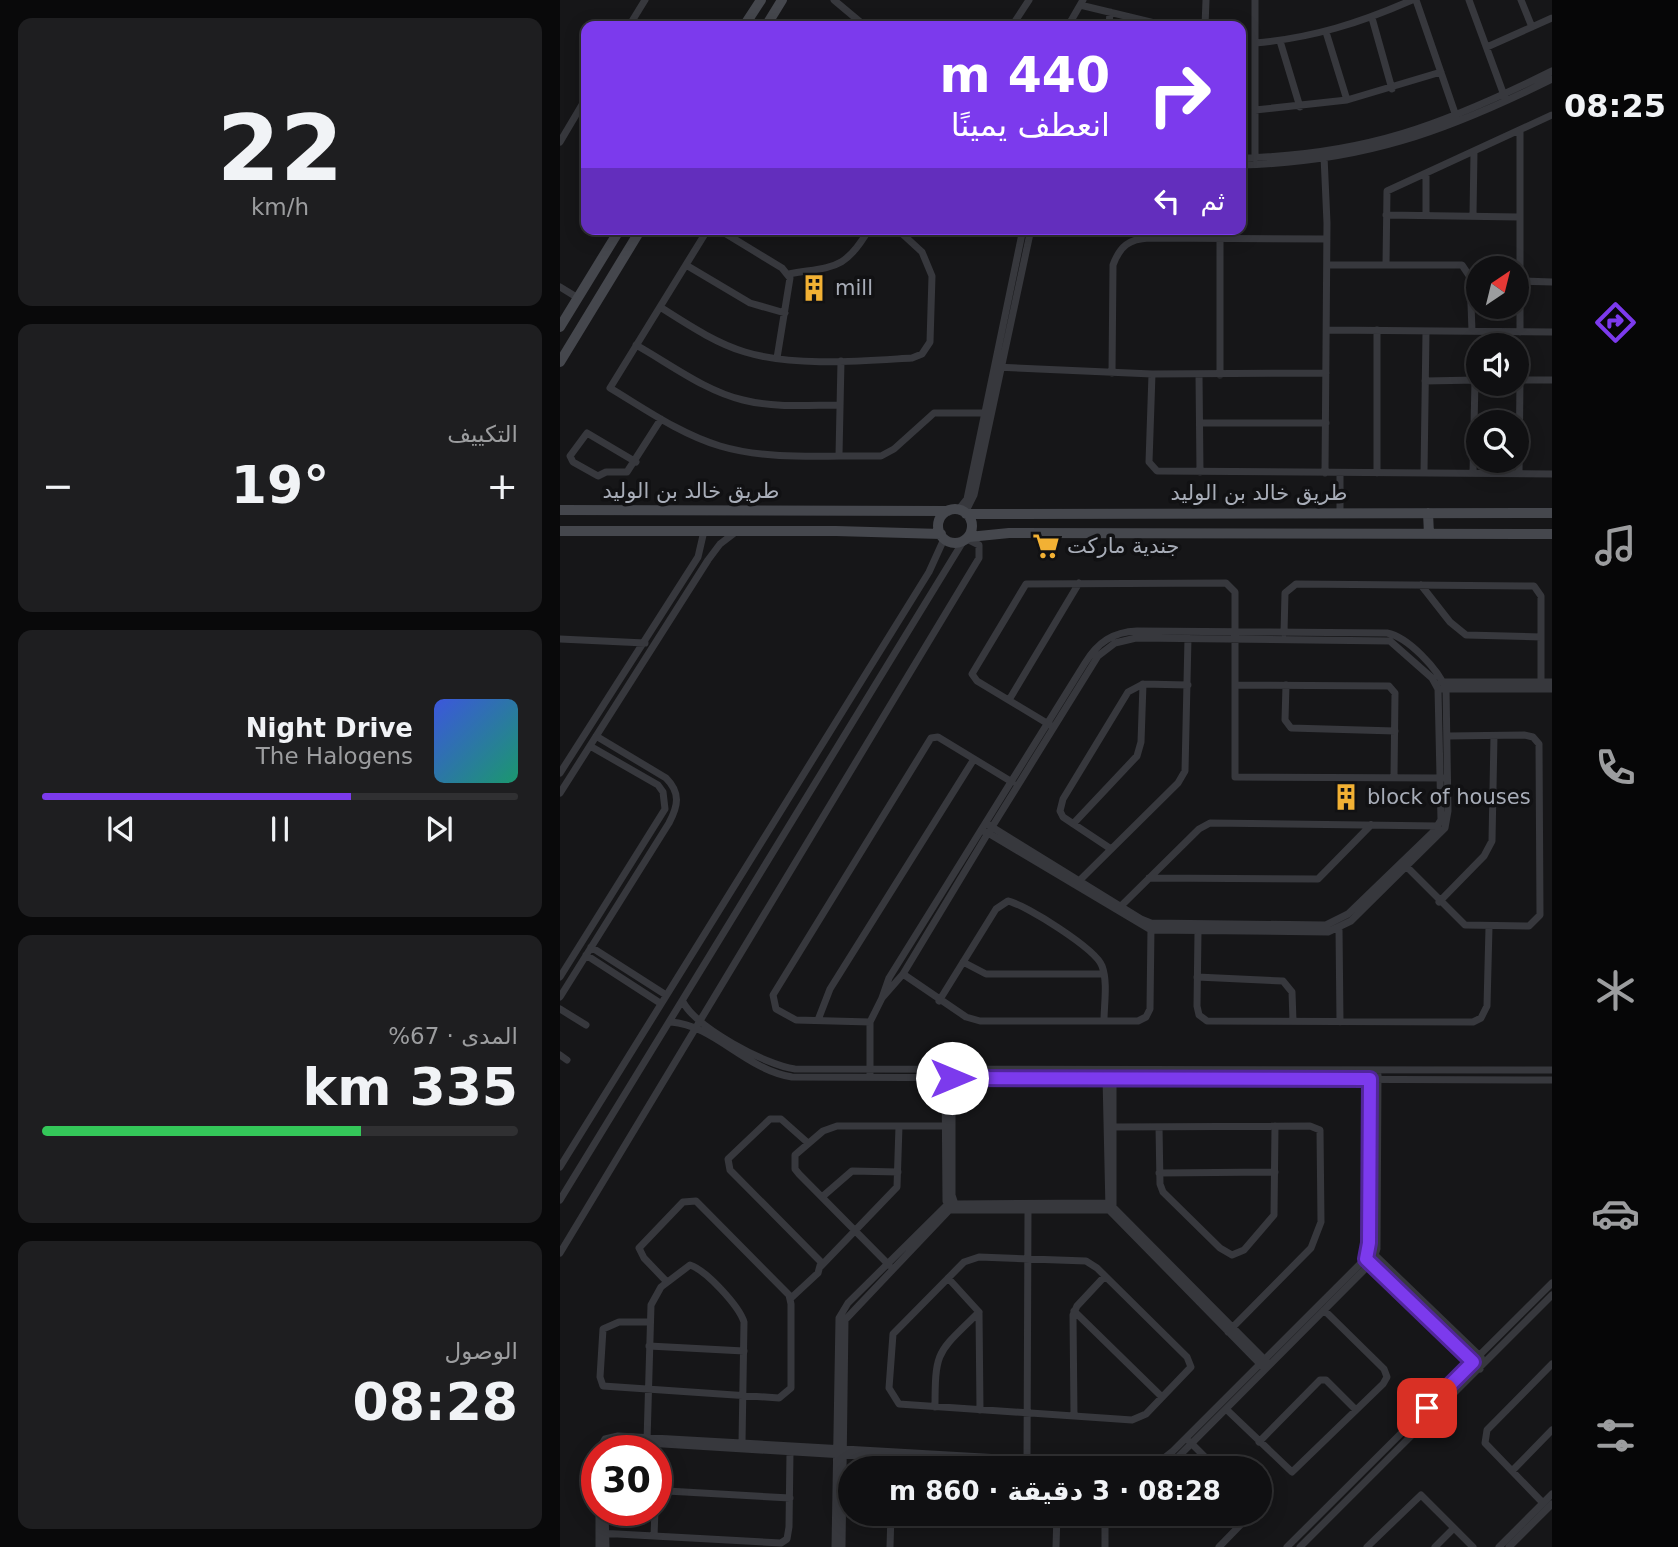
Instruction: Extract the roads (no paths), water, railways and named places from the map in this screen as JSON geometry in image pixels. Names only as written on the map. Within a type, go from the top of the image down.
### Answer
[{"type":"street","points":[[632,21],[645,0]]},
{"type":"street","points":[[747,21],[761,0]]},
{"type":"street","points":[[769,21],[782,0]]},
{"type":"street","points":[[827,0],[852,21]]},
{"type":"street","points":[[834,0],[859,21]]},
{"type":"street","points":[[1015,21],[1028,0]]},
{"type":"street","points":[[1205,21],[1206,0]]},
{"type":"street","points":[[1255,0],[1255,158]]},
{"type":"street","points":[[1255,43],[1326,33],[1372,18],[1414,0],[1457,119]]},
{"type":"street","points":[[1469,0],[1505,98]]},
{"type":"street","points":[[1521,0],[1532,27]]},
{"type":"street","points":[[1071,21],[1082,3],[1143,21]]},
{"type":"street","points":[[1109,21],[1110,12]]},
{"type":"street","points":[[1372,18],[1392,89]]},
{"type":"street","points":[[1487,47],[1552,18]]},
{"type":"street","points":[[1326,33],[1347,100]]},
{"type":"street","points":[[1280,41],[1300,107]]},
{"type":"street","points":[[1505,98],[1552,71]]},
{"type":"street","points":[[1255,110],[1347,100],[1392,89],[1441,72]]},
{"type":"street","points":[[1246,164],[1391,146],[1552,79]]},
{"type":"street","points":[[560,142],[581,106]]},
{"type":"street","points":[[1386,264],[1387,191],[1552,115]]},
{"type":"street","points":[[1520,131],[1520,256]]},
{"type":"street","points":[[1474,152],[1474,215]]},
{"type":"street","points":[[1246,158],[1324,155]]},
{"type":"street","points":[[1324,155],[1328,265],[1325,473]]},
{"type":"street","points":[[1426,173],[1426,215]]},
{"type":"street","points":[[1386,215],[1519,217]]},
{"type":"street","points":[[560,327],[616,235]]},
{"type":"street","points":[[562,358],[637,235]]},
{"type":"street","points":[[704,235],[610,388],[689,434],[738,450],[839,455],[886,454],[934,413],[985,413]]},
{"type":"street","points":[[727,235],[789,274],[847,261],[866,235]]},
{"type":"street","points":[[660,307],[719,342],[747,353],[777,358],[841,361],[912,358],[922,354],[930,342],[930,267],[922,252],[904,235]]},
{"type":"street","points":[[560,1167],[929,572],[942,536],[939,524],[959,512],[974,495],[1022,235]]},
{"type":"street","points":[[959,512],[967,499],[985,413],[1030,235]]},
{"type":"street","points":[[1112,373],[1113,265],[1117,253],[1137,239],[1327,239]]},
{"type":"street","points":[[1220,239],[1220,375]]},
{"type":"street","points":[[1328,265],[1457,264],[1466,268],[1470,277],[1472,331]]},
{"type":"street","points":[[686,265],[750,303],[785,313]]},
{"type":"street","points":[[777,358],[791,283],[789,274]]},
{"type":"street","points":[[1530,281],[1552,282]]},
{"type":"street","points":[[560,287],[578,298]]},
{"type":"street","points":[[1520,319],[1520,332]]},
{"type":"street","points":[[1327,330],[1552,332]]},
{"type":"street","points":[[1377,330],[1377,473]]},
{"type":"street","points":[[1424,473],[1426,331]]},
{"type":"street","points":[[636,345],[718,392],[742,400],[770,405],[840,405]]},
{"type":"street","points":[[839,455],[841,361]]},
{"type":"street","points":[[998,367],[1199,375],[1326,373]]},
{"type":"street","points":[[1152,374],[1151,466],[1162,472],[1466,473]]},
{"type":"street","points":[[1199,375],[1200,472]]},
{"type":"street","points":[[1425,381],[1466,380]]},
{"type":"street","points":[[1529,380],[1552,380]]},
{"type":"street","points":[[636,462],[587,433],[570,456],[573,462],[598,476],[606,472],[627,471],[636,462],[661,419]]},
{"type":"street","points":[[1200,423],[1326,423]]},
{"type":"street","points":[[1340,473],[1340,512]]},
{"type":"street","points":[[1519,473],[1552,474]]},
{"type":"street","name":"طريق خالد بن الوليد","points":[[560,510],[1552,513]]},
{"type":"street","points":[[904,533],[908,522],[905,511]]},
{"type":"street","points":[[560,1200],[967,539],[972,522],[959,512]]},
{"type":"street","points":[[1007,512],[1005,523],[1009,533]]},
{"type":"street","points":[[1428,513],[1429,534]]},
{"type":"street","name":"طريق خالد بن الوليد","points":[[560,531],[904,533],[942,536]]},
{"type":"street","points":[[560,773],[698,557],[704,531]]},
{"type":"street","points":[[560,793],[720,544],[737,531]]},
{"type":"street","name":"طريق خالد بن الوليد","points":[[967,539],[1009,533],[1552,534]]},
{"type":"street","points":[[560,1253],[979,558],[979,545],[967,539],[954,543],[942,536]]},
{"type":"street","points":[[682,582],[691,587]]},
{"type":"street","points":[[1009,700],[1079,583]]},
{"type":"street","points":[[1051,725],[977,681],[972,674],[1026,584],[1226,583],[1235,592],[1235,777],[1445,778]]},
{"type":"street","points":[[1421,585],[1450,622],[1466,635],[1541,636]]},
{"type":"street","points":[[1284,633],[1285,593],[1291,586],[1534,586],[1541,596],[1541,682]]},
{"type":"street","points":[[870,1073],[870,1022],[890,978],[1051,725],[1092,652],[1112,636],[1137,631],[1236,636]]},
{"type":"street","points":[[987,828],[1080,881],[1151,926],[1317,926],[1348,914],[1371,898],[1438,826],[1442,810],[1448,736],[1440,686],[1402,639],[1392,634],[1284,633],[1268,636]]},
{"type":"street","points":[[882,998],[903,974],[1012,782],[1105,649],[1127,638],[1268,636],[1390,641],[1399,646],[1440,686],[1445,828],[1407,867],[1339,928],[1316,933],[1198,932],[1151,926],[987,828]]},
{"type":"street","points":[[1080,881],[1183,776],[1187,761],[1188,638]]},
{"type":"street","points":[[560,639],[645,643]]},
{"type":"street","points":[[1440,686],[1552,682]]},
{"type":"street","points":[[1111,849],[1073,824],[1060,811],[1063,799],[1128,692],[1143,684],[1188,685]]},
{"type":"street","points":[[1073,824],[1137,756],[1141,742],[1143,684]]},
{"type":"street","points":[[1236,685],[1390,686],[1395,693],[1394,777]]},
{"type":"street","points":[[1286,685],[1286,720],[1291,728],[1395,731]]},
{"type":"street","points":[[1440,686],[1552,689]]},
{"type":"street","points":[[1407,867],[1439,902],[1465,925],[1529,926],[1539,915],[1541,749],[1536,740],[1528,736],[1448,736]]},
{"type":"street","points":[[1439,902],[1484,856],[1492,841],[1494,736]]},
{"type":"street","points":[[560,997],[675,813],[677,793],[666,778],[596,737]]},
{"type":"street","points":[[870,1022],[796,1020],[780,1013],[772,1000],[775,990],[931,738],[938,737],[1012,782]]},
{"type":"street","points":[[560,977],[661,818],[665,801],[658,785],[590,746]]},
{"type":"street","points":[[818,1020],[830,989],[974,758]]},
{"type":"street","points":[[1121,906],[1199,829],[1210,823],[1438,826]]},
{"type":"street","points":[[1149,878],[1318,879],[1371,825]]},
{"type":"street","points":[[622,878],[631,883]]},
{"type":"street","points":[[939,1000],[996,909],[1009,901],[1092,951],[1104,974],[1104,1021]]},
{"type":"street","points":[[903,974],[965,1017],[980,1021],[1138,1021],[1149,1014],[1151,926]]},
{"type":"street","points":[[1198,932],[1198,1012],[1204,1020],[1283,1024],[1293,1021],[1478,1021],[1487,1006],[1489,927]]},
{"type":"street","points":[[1339,928],[1339,1022]]},
{"type":"street","points":[[591,947],[666,995]]},
{"type":"street","points":[[586,956],[660,1003]]},
{"type":"street","points":[[963,962],[986,974],[1104,974]]},
{"type":"street","points":[[1197,977],[1283,981],[1292,992],[1293,1021]]},
{"type":"street","points":[[683,1002],[699,1020],[741,1052]]},
{"type":"street","points":[[560,1009],[586,1025]]},
{"type":"street","points":[[671,1022],[695,1028],[780,1076],[948,1069],[1552,1070]]},
{"type":"street","points":[[948,1069],[951,1205]]},
{"type":"street","points":[[1061,1069],[1062,1078]]},
{"type":"street","points":[[1109,1069],[1111,1207],[1265,1365]]},
{"type":"street","points":[[1250,1069],[1250,1079]]},
{"type":"street","points":[[1167,1456],[1226,1409],[1265,1365],[1325,1311],[1368,1261],[1372,1252],[1374,1070]]},
{"type":"street","points":[[870,1073],[948,1078],[1552,1080]]},
{"type":"street","points":[[948,1078],[945,1126],[951,1205]]},
{"type":"street","points":[[808,1143],[781,1119],[770,1119],[731,1153],[727,1165],[819,1258],[821,1266]]},
{"type":"street","points":[[889,1266],[795,1169],[795,1156],[823,1131],[837,1126],[945,1126]]},
{"type":"street","points":[[790,1299],[893,1193],[898,1172],[899,1126]]},
{"type":"street","points":[[1110,1130],[1275,1126],[1310,1126],[1320,1130],[1320,1229],[1311,1248],[1230,1330]]},
{"type":"street","points":[[1159,1127],[1159,1173],[1163,1192],[1220,1248],[1231,1255],[1244,1250],[1270,1223],[1276,1206],[1275,1126]]},
{"type":"street","points":[[822,1197],[852,1171],[898,1172]]},
{"type":"street","points":[[1159,1173],[1275,1172]]},
{"type":"street","points":[[649,1322],[614,1323],[600,1334],[603,1386],[779,1398],[789,1393],[790,1299],[783,1288],[699,1203],[691,1199],[683,1202],[639,1248],[644,1258],[667,1282]]},
{"type":"street","points":[[951,1205],[1028,1211],[1111,1207]]},
{"type":"street","points":[[835,1547],[845,1320],[889,1266],[951,1205],[1111,1207]]},
{"type":"street","points":[[1027,1456],[1028,1211]]},
{"type":"street","points":[[1372,1252],[1487,1363]]},
{"type":"street","points":[[971,1258],[1079,1259],[1092,1264],[1105,1276],[1191,1363],[1146,1414],[1132,1420],[905,1406],[894,1400],[890,1388],[890,1342],[897,1328],[971,1258]]},
{"type":"street","points":[[1368,1261],[1480,1369]]},
{"type":"street","points":[[1175,1456],[1368,1261]]},
{"type":"street","points":[[647,1435],[649,1322],[655,1296],[685,1266],[698,1269],[741,1314],[744,1351],[742,1443]]},
{"type":"street","points":[[1074,1416],[1074,1311],[1105,1276]]},
{"type":"street","points":[[948,1278],[979,1312],[980,1410]]},
{"type":"street","points":[[1287,1547],[1479,1355],[1551,1289]]},
{"type":"street","points":[[1300,1547],[1487,1363],[1551,1289]]},
{"type":"street","points":[[1074,1311],[1162,1397]]},
{"type":"street","points":[[1226,1409],[1292,1472],[1385,1381],[1387,1373],[1325,1311]]},
{"type":"street","points":[[935,1408],[935,1369],[939,1353],[979,1312]]},
{"type":"street","points":[[649,1346],[744,1351]]},
{"type":"street","points":[[1549,1506],[1485,1443],[1485,1434],[1552,1364]]},
{"type":"street","points":[[1259,1441],[1320,1380],[1326,1380],[1356,1409]]},
{"type":"street","points":[[1427,1408],[1434,1415]]},
{"type":"street","points":[[1512,1471],[1552,1430]]},
{"type":"street","points":[[1189,1441],[1204,1456]]},
{"type":"street","points":[[672,1442],[742,1443],[893,1456]]},
{"type":"street","points":[[672,1443],[790,1452],[933,1456]]},
{"type":"street","points":[[603,1533],[781,1543],[789,1533],[790,1452]]},
{"type":"street","points":[[839,1452],[842,1547]]},
{"type":"street","points":[[672,1491],[790,1498]]},
{"type":"street","points":[[1509,1547],[1549,1506],[1552,1494]]},
{"type":"street","points":[[1367,1547],[1419,1496],[1473,1547]]},
{"type":"street","points":[[1499,1547],[1549,1506]]},
{"type":"street","points":[[602,1526],[606,1547]]},
{"type":"street","points":[[599,1547],[604,1526]]},
{"type":"street","points":[[654,1526],[654,1536]]},
{"type":"street","points":[[890,1547],[891,1526]]},
{"type":"street","points":[[1056,1547],[1057,1526]]},
{"type":"street","points":[[1105,1526],[1105,1547]]},
{"type":"street","points":[[1219,1547],[1239,1526]]},
{"type":"street","points":[[1435,1547],[1454,1528]]},
{"type":"street","points":[[1304,1530],[1311,1536]]},
{"type":"place","name":"mill","points":[[814,288]]},
{"type":"place","name":"جندية ماركت","points":[[1046,546]]},
{"type":"place","name":"block of houses","points":[[1346,797]]}]
